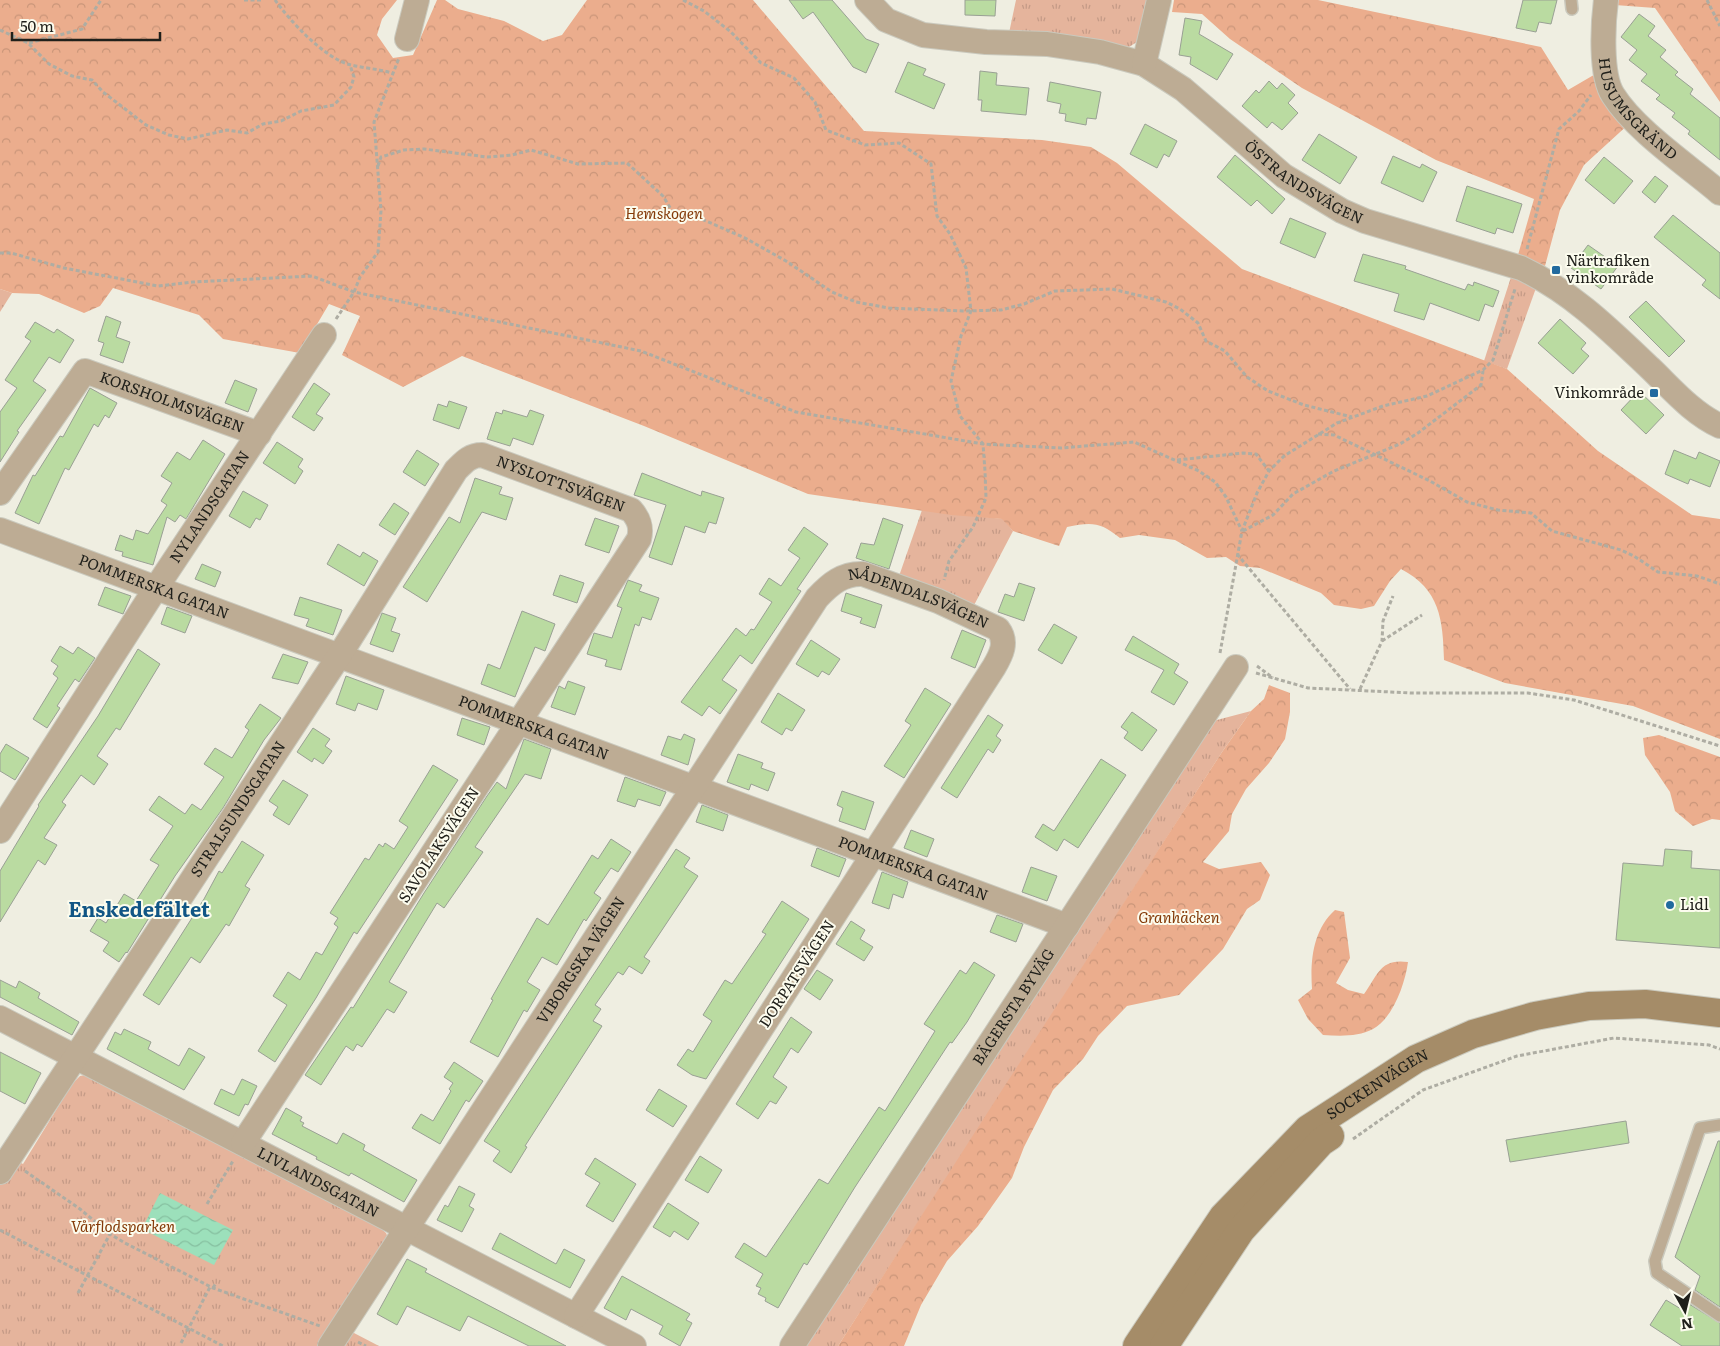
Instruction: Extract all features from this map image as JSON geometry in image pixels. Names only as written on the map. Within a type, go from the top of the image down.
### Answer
[{"type":"main road","name":"SOCKENVÄGEN","points":[[1137,1346],[1223,1217],[1302,1135],[1361,1093],[1416,1060],[1473,1034],[1535,1016],[1589,1006],[1645,1004],[1720,1013]]},
{"type":"main road","name":"SOCKENVÄGEN","points":[[1164,1346],[1241,1230],[1321,1142],[1370,1105],[1433,1066],[1481,1047],[1536,1031],[1593,1021],[1646,1020],[1720,1030]]},
{"type":"street","points":[[407,39],[418,0]]},
{"type":"street","name":"ÖSTRANDSVÄGEN","points":[[868,0],[886,20],[923,35],[986,42],[1047,44],[1100,52],[1144,64],[1183,89],[1284,176],[1342,211],[1365,221],[1522,268],[1544,278],[1594,314],[1694,411],[1720,426]]},
{"type":"street","points":[[1144,64],[1159,0]]},
{"type":"street","name":"HUSUMSGRÄND","points":[[1606,0],[1606,75],[1612,94],[1635,122],[1720,193]]},
{"type":"street","name":"NYLANDSGATAN","points":[[0,831],[156,588],[324,335]]},
{"type":"street","name":"KORSHOLMSVÄGEN","points":[[0,493],[85,371],[259,434]]},
{"type":"street","name":"STRALSUNDSGATAN","points":[[4,1166],[339,656],[456,470],[475,455],[482,455]]},
{"type":"street","name":"NYSLOTTSVÄGEN","points":[[482,455],[631,510],[639,518],[641,531],[639,539],[634,545]]},
{"type":"street","name":"POMMERSKA GATAN","points":[[0,530],[1067,926]]},
{"type":"street","name":"SAVOLAKSVÄGEN","points":[[244,1143],[634,545]]},
{"type":"street","name":"NÅDENDALSVÄGEN","points":[[838,579],[852,574],[862,574],[938,601],[998,629]]},
{"type":"street","name":"VIBORGSKA VÄGEN","points":[[334,1339],[405,1227],[817,598],[838,579]]},
{"type":"street","name":"DORPATSVÄGEN","points":[[576,1316],[994,667],[1002,652],[1002,634],[998,629]]},
{"type":"street","name":"BÄGERSTA BYVÄG","points":[[792,1346],[1067,926],[1228,661]]},
{"type":"street","name":"LIVLANDSGATAN","points":[[0,1018],[634,1346]]},
{"type":"lane","points":[[1720,1125],[1700,1128],[1655,1261],[1657,1273],[1720,1316]]},
{"type":"path","points":[[28,43],[82,29],[101,0]]},
{"type":"path","points":[[244,0],[261,0]]},
{"type":"path","points":[[275,0],[302,32],[335,59],[350,65],[368,66],[392,74]]},
{"type":"path","points":[[683,0],[711,16],[731,32],[761,63],[794,78],[815,102],[826,130],[865,145],[899,143],[931,164],[937,216],[950,234],[966,268],[971,311],[961,336],[951,381],[960,416],[983,444],[986,498],[973,527],[949,561],[938,601]]},
{"type":"path","points":[[1707,0],[1720,26]]},
{"type":"path","points":[[0,30],[28,43],[49,64],[72,76],[92,80],[103,92],[146,125],[169,135],[188,139],[227,130],[247,133],[263,124],[281,120],[301,111],[334,106],[351,86],[354,77],[350,65]]},
{"type":"path","points":[[324,335],[354,292],[360,277],[378,252],[381,211],[374,122],[407,39]]},
{"type":"path","points":[[1606,75],[1579,112],[1559,129],[1522,268],[1493,360],[1483,370],[1427,396],[1383,406],[1352,417],[1317,434],[1284,456],[1269,471],[1257,493],[1242,531],[1237,554],[1228,661],[1308,688],[1411,693],[1528,693],[1574,700],[1720,746]]},
{"type":"path","points":[[378,166],[381,157],[404,150],[424,150],[487,157],[512,155],[531,150],[578,164],[627,164],[663,196],[672,211],[697,217],[745,238],[786,261],[832,292],[856,302],[889,308],[971,311],[1001,310],[1024,304],[1055,291],[1112,289],[1166,302],[1180,309],[1198,324],[1206,341],[1224,351],[1247,377],[1268,392],[1304,405],[1352,417]]},
{"type":"path","points":[[0,253],[11,253],[64,268],[158,286],[193,282],[312,276],[354,292],[641,351],[796,412],[983,444],[1061,448],[1134,442],[1176,460],[1215,482],[1226,498],[1242,531]]},
{"type":"path","points":[[1242,531],[1273,516],[1294,494],[1334,471],[1400,444],[1441,417],[1481,385],[1483,370]]},
{"type":"path","points":[[1317,434],[1334,435],[1422,477],[1467,502],[1498,510],[1531,513],[1552,531],[1621,550],[1658,572],[1697,576],[1720,584]]},
{"type":"path","points":[[1176,460],[1243,453],[1256,454],[1269,471]]},
{"type":"path","points":[[1237,554],[1350,690]]},
{"type":"path","points":[[1360,690],[1382,641],[1383,621],[1393,596]]},
{"type":"path","points":[[1382,641],[1422,614]]},
{"type":"path","points":[[1345,1145],[1423,1090],[1517,1056],[1614,1038],[1709,1045],[1720,1049]]},
{"type":"path","points":[[207,1204],[244,1143]]},
{"type":"path","points":[[4,1166],[49,1187],[110,1234],[212,1287],[334,1339]]},
{"type":"path","points":[[0,1230],[223,1346]]},
{"type":"path","points":[[78,1293],[110,1234]]},
{"type":"path","points":[[182,1343],[212,1287],[216,1283]]},
{"type":"green space","name":"Hemskogen","points":[[0,0],[397,0],[382,19],[377,35],[393,58],[413,55],[437,0],[445,0],[458,9],[504,21],[543,41],[562,35],[587,0],[753,0],[864,131],[1042,140],[1091,147],[1117,163],[1242,269],[1507,369],[1598,451],[1692,515],[1720,519],[1720,739],[1633,706],[1505,683],[1444,660],[1442,632],[1437,607],[1424,586],[1401,569],[1390,581],[1374,606],[1361,609],[1334,605],[1321,593],[1260,568],[1240,566],[1226,557],[1207,558],[1175,540],[1139,535],[1120,538],[1101,526],[1083,524],[1067,527],[1059,546],[1013,531],[1002,519],[951,515],[808,494],[644,426],[462,356],[403,387],[342,355],[360,316],[329,304],[300,353],[223,339],[199,315],[113,288],[100,306],[84,313],[39,294],[12,293],[0,289]]},
{"type":"green space","points":[[1016,0],[1150,0],[1140,40],[1129,47],[1009,33]]},
{"type":"green space","points":[[1174,0],[1318,0],[1541,47],[1568,90],[1604,69],[1631,122],[1584,165],[1560,210],[1545,266],[1518,255],[1534,199],[1436,160],[1302,88],[1230,39],[1202,14],[1172,12]]},
{"type":"green space","points":[[1617,0],[1720,0],[1720,102],[1655,8],[1615,5]]},
{"type":"green space","points":[[1512,274],[1536,288],[1507,369],[1484,361]]},
{"type":"green space","points":[[0,289],[12,293],[0,312]]},
{"type":"green space","points":[[922,510],[1003,519],[1013,531],[972,609],[898,579]]},
{"type":"green space","name":"Granhäcken","points":[[1269,685],[1290,693],[1290,712],[1285,739],[1269,763],[1246,789],[1232,814],[1229,831],[1203,862],[1219,869],[1261,862],[1270,875],[1260,900],[1247,909],[1223,949],[1179,995],[1127,1006],[1098,1036],[1083,1059],[1053,1090],[1024,1147],[1012,1178],[978,1226],[947,1261],[921,1305],[904,1346],[838,1346],[1222,752],[1251,711],[1264,699]]},
{"type":"green space","points":[[1251,711],[1222,752],[838,1346],[806,1346],[1213,721]]},
{"type":"green space","points":[[1659,735],[1720,757],[1720,820],[1712,819],[1693,826],[1675,811],[1670,792],[1645,755],[1643,738]]},
{"type":"green space","points":[[1335,910],[1344,912],[1350,958],[1336,983],[1348,990],[1364,994],[1385,965],[1399,961],[1408,962],[1401,990],[1392,1009],[1380,1024],[1373,1029],[1355,1035],[1323,1035],[1308,1019],[1298,1000],[1312,989],[1312,967],[1315,946],[1322,927]]},
{"type":"green space","name":"Vårflodsparken","points":[[85,1075],[375,1223],[386,1233],[389,1240],[338,1321],[354,1333],[379,1346],[0,1346],[0,1152],[23,1164],[72,1084],[80,1076]]},
{"type":"water","points":[[160,1193],[233,1230],[214,1265],[142,1229]]},
{"type":"building","points":[[789,0],[832,0],[866,39],[879,44],[866,73],[853,67],[813,12],[803,19]]},
{"type":"building","points":[[965,0],[996,0],[995,16],[965,15]]},
{"type":"building","points":[[1523,0],[1557,0],[1551,24],[1539,22],[1536,32],[1516,28]]},
{"type":"building","points":[[1639,14],[1655,26],[1648,36],[1666,50],[1660,57],[1678,72],[1675,75],[1693,89],[1690,94],[1720,118],[1720,160],[1688,134],[1690,131],[1672,117],[1675,113],[1656,99],[1660,95],[1641,81],[1647,74],[1629,60],[1637,50],[1621,37]]},
{"type":"building","points":[[1185,18],[1202,21],[1199,34],[1233,54],[1217,80],[1190,64],[1191,57],[1179,55]]},
{"type":"building","points":[[908,62],[926,69],[923,75],[945,84],[934,109],[895,92]]},
{"type":"building","points":[[980,71],[997,73],[996,85],[1029,88],[1026,115],[981,111],[982,100],[978,100]]},
{"type":"building","points":[[1269,81],[1277,89],[1282,83],[1295,95],[1288,103],[1298,113],[1282,130],[1272,122],[1267,128],[1242,106],[1256,90],[1259,93]]},
{"type":"building","points":[[1050,82],[1101,92],[1096,119],[1087,118],[1086,125],[1065,121],[1066,114],[1059,113],[1061,104],[1047,101]]},
{"type":"building","points":[[1145,124],[1177,141],[1169,157],[1164,154],[1157,168],[1130,154]]},
{"type":"building","points":[[1319,134],[1357,157],[1340,184],[1302,160]]},
{"type":"building","points":[[1235,155],[1285,199],[1272,214],[1257,200],[1251,206],[1217,177]]},
{"type":"building","points":[[1393,156],[1420,168],[1422,164],[1437,172],[1423,202],[1381,183]]},
{"type":"building","points":[[1604,157],[1633,181],[1614,204],[1585,180]]},
{"type":"building","points":[[1655,176],[1668,186],[1655,203],[1642,192]]},
{"type":"building","points":[[1467,186],[1522,204],[1513,233],[1497,228],[1495,234],[1456,221]]},
{"type":"building","points":[[1673,215],[1720,253],[1720,299],[1702,285],[1706,280],[1654,237]]},
{"type":"building","points":[[1290,218],[1326,233],[1315,258],[1280,243]]},
{"type":"building","points":[[1588,245],[1618,266],[1601,289],[1571,268]]},
{"type":"building","points":[[1363,254],[1406,266],[1405,269],[1465,290],[1468,284],[1473,286],[1474,282],[1499,291],[1493,307],[1485,304],[1479,321],[1430,303],[1424,320],[1394,311],[1399,294],[1354,281]]},
{"type":"building","points":[[1646,301],[1685,341],[1669,357],[1629,317]]},
{"type":"building","points":[[106,316],[121,322],[116,337],[130,342],[123,363],[100,355],[104,343],[98,341]]},
{"type":"building","points":[[1560,319],[1586,343],[1581,349],[1589,356],[1573,374],[1538,343]]},
{"type":"building","points":[[35,322],[54,333],[57,329],[74,340],[60,363],[49,357],[33,381],[46,390],[17,431],[19,432],[0,462],[0,412],[17,388],[5,380],[31,341],[25,337]]},
{"type":"building","points":[[235,380],[257,389],[248,412],[225,403]]},
{"type":"building","points":[[314,383],[330,394],[316,414],[323,418],[314,431],[292,417]]},
{"type":"building","points":[[90,388],[117,403],[109,418],[105,415],[98,427],[94,424],[69,470],[65,468],[39,524],[15,513],[33,475],[35,476],[60,436],[63,437]]},
{"type":"building","points":[[1639,391],[1664,415],[1646,434],[1621,410]]},
{"type":"building","points":[[449,401],[467,407],[459,429],[433,420],[438,404],[447,407]]},
{"type":"building","points":[[503,410],[527,417],[530,410],[544,415],[533,445],[513,438],[510,446],[487,439],[496,412],[502,414]]},
{"type":"building","points":[[203,440],[225,454],[186,519],[180,515],[175,522],[167,517],[153,565],[122,556],[123,552],[115,550],[120,535],[133,540],[136,530],[148,534],[167,505],[161,501],[172,483],[161,476],[177,452],[190,460]]},
{"type":"building","points":[[277,442],[303,459],[298,467],[303,471],[295,484],[263,463]]},
{"type":"building","points":[[417,450],[439,464],[425,486],[403,472]]},
{"type":"building","points":[[1674,450],[1696,459],[1699,452],[1720,461],[1710,487],[1690,479],[1688,484],[1665,474]]},
{"type":"building","points":[[642,473],[701,496],[702,491],[724,498],[716,524],[709,522],[705,533],[685,526],[672,565],[649,557],[666,505],[634,495]]},
{"type":"building","points":[[475,478],[502,487],[499,494],[513,498],[506,520],[482,512],[427,602],[403,587],[449,517],[460,523]]},
{"type":"building","points":[[243,491],[268,505],[260,520],[256,518],[250,528],[229,516]]},
{"type":"building","points":[[394,503],[409,513],[395,535],[379,525]]},
{"type":"building","points":[[595,518],[619,526],[609,553],[585,545]]},
{"type":"building","points":[[883,518],[903,525],[889,569],[856,558],[861,543],[874,545]]},
{"type":"building","points":[[804,527],[828,544],[797,589],[801,591],[752,664],[740,655],[722,680],[737,690],[720,714],[709,706],[702,716],[681,702],[736,628],[746,636],[751,629],[754,630],[772,602],[759,594],[769,578],[781,586],[800,558],[788,550]]},
{"type":"building","points":[[338,544],[360,557],[363,552],[378,561],[364,586],[327,564]]},
{"type":"building","points":[[202,564],[221,572],[215,587],[195,579]]},
{"type":"building","points":[[560,575],[584,583],[577,603],[553,595]]},
{"type":"building","points":[[628,580],[642,585],[639,591],[659,598],[651,620],[642,617],[639,626],[635,624],[621,670],[605,666],[607,660],[587,654],[594,633],[612,638],[622,608],[617,606]]},
{"type":"building","points":[[1019,583],[1035,588],[1024,621],[998,612],[1005,594],[1014,597]]},
{"type":"building","points":[[105,587],[131,596],[123,614],[98,605]]},
{"type":"building","points":[[846,593],[882,605],[875,628],[860,623],[862,618],[841,611]]},
{"type":"building","points":[[300,597],[342,610],[333,635],[306,626],[309,619],[294,615]]},
{"type":"building","points":[[167,607],[192,616],[185,633],[161,624]]},
{"type":"building","points":[[522,611],[555,624],[545,651],[535,647],[515,697],[481,684],[488,664],[500,669]]},
{"type":"building","points":[[382,613],[396,618],[391,631],[400,634],[393,652],[370,644]]},
{"type":"building","points":[[1054,624],[1077,637],[1062,664],[1038,650]]},
{"type":"building","points":[[962,630],[986,640],[975,668],[951,658]]},
{"type":"building","points":[[1133,636],[1179,664],[1174,673],[1188,682],[1174,705],[1151,692],[1164,670],[1125,650]]},
{"type":"building","points":[[811,640],[840,659],[829,675],[822,671],[818,677],[796,664]]},
{"type":"building","points":[[60,646],[73,654],[78,647],[95,658],[79,682],[75,679],[57,706],[60,708],[47,728],[33,719],[58,678],[53,674],[58,666],[51,661]]},
{"type":"building","points":[[138,649],[160,664],[120,730],[116,728],[97,756],[108,764],[94,785],[81,775],[62,802],[66,805],[44,838],[57,845],[45,865],[38,860],[0,922],[0,871],[38,805],[98,716]]},
{"type":"building","points":[[283,654],[308,662],[298,684],[272,678]]},
{"type":"building","points":[[346,676],[384,690],[377,710],[358,703],[355,711],[336,704]]},
{"type":"building","points":[[568,681],[585,687],[575,715],[551,707],[559,686],[565,689]]},
{"type":"building","points":[[925,688],[951,704],[904,778],[884,766],[911,725],[905,721]]},
{"type":"building","points":[[778,693],[805,710],[792,731],[786,728],[782,735],[761,722]]},
{"type":"building","points":[[260,704],[281,718],[264,740],[223,808],[175,876],[127,953],[119,962],[103,951],[109,942],[90,931],[98,918],[106,923],[124,894],[136,901],[159,865],[150,860],[173,826],[149,810],[159,796],[185,814],[192,804],[201,810],[224,777],[204,764],[215,748],[232,758],[249,730],[245,727]]},
{"type":"building","points":[[1132,712],[1157,730],[1142,751],[1124,738],[1128,732],[1121,727]]},
{"type":"building","points":[[988,715],[1003,725],[996,736],[1001,740],[993,753],[988,749],[957,798],[941,788]]},
{"type":"building","points":[[462,718],[490,727],[484,745],[457,735]]},
{"type":"building","points":[[313,728],[330,739],[325,746],[332,751],[323,764],[314,758],[312,762],[297,752]]},
{"type":"building","points":[[684,734],[695,739],[688,765],[661,755],[668,736],[681,740]]},
{"type":"building","points":[[524,739],[551,749],[541,779],[525,774],[475,847],[483,852],[444,908],[437,903],[389,982],[407,992],[394,1013],[387,1009],[362,1047],[357,1044],[353,1051],[346,1046],[321,1085],[305,1075],[351,1007],[353,1008],[487,796],[497,782],[506,789]]},
{"type":"building","points":[[6,744],[29,758],[15,780],[0,771],[0,754]]},
{"type":"building","points":[[738,754],[763,763],[761,768],[775,773],[768,791],[751,784],[749,790],[727,782]]},
{"type":"building","points":[[1101,759],[1126,775],[1078,848],[1064,839],[1057,851],[1035,837],[1043,824],[1054,831]]},
{"type":"building","points":[[433,765],[458,780],[357,934],[354,932],[316,998],[275,1062],[258,1051],[287,1005],[273,996],[288,972],[300,980],[316,952],[322,955],[338,927],[334,924],[338,918],[330,913],[365,858],[369,860],[379,844],[383,847],[385,843],[394,849],[408,827],[399,821]]},
{"type":"building","points":[[625,777],[666,792],[660,806],[638,799],[635,807],[617,801]]},
{"type":"building","points":[[283,780],[308,795],[289,825],[273,815],[278,807],[269,801]]},
{"type":"building","points":[[842,791],[874,802],[865,830],[839,821],[843,808],[837,805]]},
{"type":"building","points":[[702,805],[728,815],[723,831],[696,822]]},
{"type":"building","points":[[911,830],[934,839],[927,857],[904,848]]},
{"type":"building","points":[[611,839],[631,852],[618,872],[611,868],[594,893],[601,898],[586,921],[584,919],[557,965],[542,957],[527,982],[540,990],[527,1012],[524,1010],[498,1057],[470,1042],[493,1000],[491,999],[537,918],[548,925],[592,855],[598,859]]},
{"type":"building","points":[[242,841],[264,855],[245,886],[250,889],[229,926],[226,924],[200,963],[191,957],[159,1005],[143,995],[204,899],[219,871],[222,873]]},
{"type":"building","points":[[817,848],[846,859],[839,877],[811,866]]},
{"type":"building","points":[[676,849],[690,858],[684,867],[698,876],[644,957],[650,961],[642,974],[629,966],[623,975],[618,972],[595,1005],[601,1009],[593,1021],[602,1026],[525,1146],[527,1147],[511,1173],[493,1161],[500,1151],[484,1141]]},
{"type":"building","name":"Lidl","points":[[1665,849],[1692,851],[1691,868],[1720,870],[1720,948],[1616,940],[1623,863],[1663,866]]},
{"type":"building","points":[[1031,867],[1057,876],[1047,901],[1022,892]]},
{"type":"building","points":[[882,872],[908,882],[903,898],[893,894],[889,909],[872,903]]},
{"type":"building","points":[[782,901],[809,919],[706,1079],[692,1075],[677,1065],[688,1049],[693,1052],[712,1021],[703,1015],[725,980],[732,984],[766,934],[762,932]]},
{"type":"building","points":[[997,915],[1023,924],[1016,942],[990,932]]},
{"type":"building","points":[[851,921],[865,930],[860,939],[873,947],[864,961],[836,944]]},
{"type":"building","points":[[974,962],[995,975],[967,1022],[952,1043],[950,1042],[855,1187],[807,1265],[804,1263],[778,1308],[765,1301],[766,1298],[758,1294],[761,1288],[756,1286],[763,1274],[735,1257],[744,1243],[766,1257],[819,1179],[828,1184],[879,1107],[885,1111],[935,1031],[924,1024],[960,970],[966,974]]},
{"type":"building","points":[[817,970],[833,980],[820,1000],[804,989]]},
{"type":"building","points":[[0,980],[16,988],[19,981],[40,993],[38,998],[79,1022],[72,1035],[0,997]]},
{"type":"building","points":[[791,1017],[812,1032],[798,1053],[791,1048],[773,1077],[787,1087],[776,1104],[770,1101],[758,1119],[736,1104]]},
{"type":"building","points":[[124,1029],[151,1042],[148,1049],[179,1066],[189,1048],[205,1057],[184,1090],[107,1049],[115,1032],[121,1035]]},
{"type":"building","points":[[0,1052],[41,1073],[25,1104],[0,1091]]},
{"type":"building","points":[[454,1062],[483,1081],[469,1102],[466,1100],[440,1144],[412,1128],[421,1114],[433,1121],[451,1091],[449,1089],[453,1083],[444,1077]]},
{"type":"building","points":[[242,1079],[257,1086],[248,1105],[245,1104],[239,1116],[214,1104],[221,1089],[234,1095]]},
{"type":"building","points":[[659,1089],[687,1106],[673,1127],[646,1110]]},
{"type":"building","points":[[286,1108],[302,1117],[300,1121],[304,1123],[302,1126],[337,1144],[343,1133],[365,1145],[363,1150],[417,1180],[404,1202],[351,1173],[349,1176],[316,1159],[317,1157],[272,1134]]},
{"type":"building","points":[[1626,1121],[1629,1143],[1510,1162],[1506,1140]]},
{"type":"building","points":[[1718,1141],[1720,1141],[1720,1307],[1695,1290],[1700,1276],[1675,1257]]},
{"type":"building","points":[[700,1156],[722,1170],[708,1193],[685,1180]]},
{"type":"building","points":[[595,1158],[636,1184],[613,1222],[586,1206],[600,1183],[585,1174]]},
{"type":"building","points":[[459,1186],[475,1194],[469,1206],[474,1209],[462,1232],[437,1220],[445,1205],[448,1207]]},
{"type":"building","points":[[668,1203],[699,1223],[688,1240],[674,1231],[670,1237],[653,1227]]},
{"type":"building","points":[[500,1233],[556,1264],[564,1249],[585,1260],[570,1288],[492,1249]]},
{"type":"building","points":[[407,1259],[427,1269],[425,1272],[566,1346],[529,1346],[468,1316],[460,1331],[407,1306],[397,1325],[377,1314]]},
{"type":"building","points":[[622,1276],[690,1314],[686,1320],[692,1323],[680,1346],[659,1334],[663,1326],[631,1309],[626,1320],[604,1308]]},
{"type":"building","points":[[1666,1300],[1686,1312],[1689,1304],[1720,1323],[1720,1346],[1682,1346],[1650,1325]]},
{"type":"place","name":"Närtrafiken vinkområde","points":[[1556,270]]},
{"type":"place","name":"Vinkområde","points":[[1654,393]]},
{"type":"place","name":"Lidl","points":[[1670,905]]},
{"type":"district","name":"Enskedefältet","points":[[139,910]]}]
